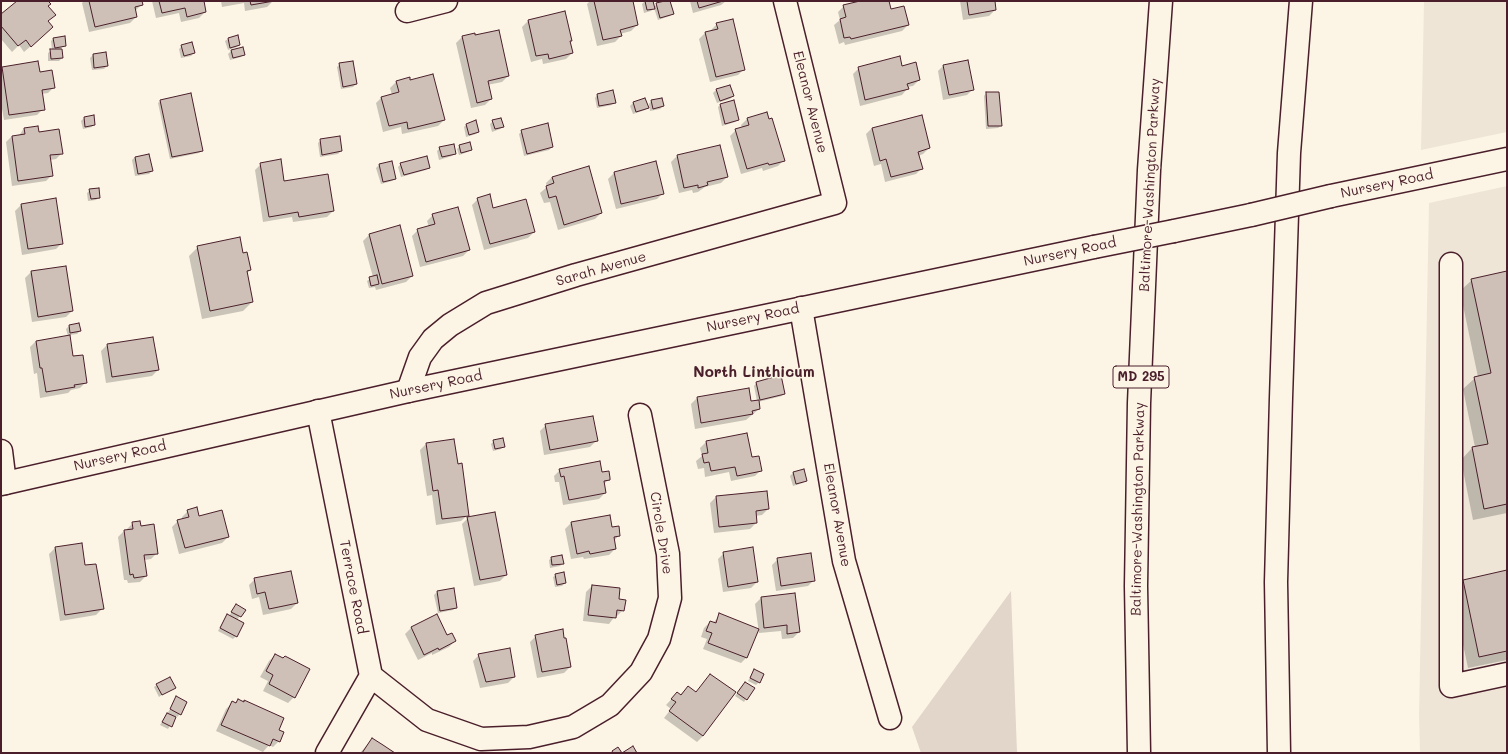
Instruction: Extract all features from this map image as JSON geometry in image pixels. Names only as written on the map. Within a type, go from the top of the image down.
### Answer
[{"type":"main road","points":[[407,11],[446,1]]},
{"type":"main road","name":"Eleanor Avenue","points":[[785,1],[835,203]]},
{"type":"main road","name":"Baltimore-Washington Parkway","points":[[1139,753],[1136,586],[1140,403],[1149,170],[1161,1]]},
{"type":"main road","points":[[1279,753],[1276,582],[1281,406],[1289,153],[1301,1]]},
{"type":"main road","name":"Nursery Road","points":[[3,483],[408,391],[1236,218],[1331,196],[1507,159]]},
{"type":"main road","name":"Sarah Avenue","points":[[408,391],[420,357],[433,339],[450,325],[486,303],[576,275],[835,203]]},
{"type":"main road","points":[[1451,264],[1451,686],[1507,674]]},
{"type":"main road","name":"Eleanor Avenue","points":[[801,308],[844,561],[890,718]]},
{"type":"main road","name":"Terrace Road","points":[[318,411],[371,676]]},
{"type":"main road","name":"Circle Drive","points":[[371,676],[427,720],[481,739],[529,737],[573,727],[610,705],[641,672],[659,639],[670,598],[668,554],[640,415]]},
{"type":"main road","points":[[1,451],[3,483]]},
{"type":"main road","points":[[327,753],[371,676]]},
{"type":"shaded area","points":[[1424,1],[1507,1],[1507,132],[1421,150]]},
{"type":"shaded area","points":[[1507,186],[1507,753],[1420,753],[1419,715],[1429,203]]},
{"type":"shaded area","points":[[1011,591],[1017,753],[921,753],[912,727]]},
{"type":"building","points":[[17,1],[48,1],[51,4],[48,6],[56,15],[48,21],[53,27],[31,47],[26,40],[18,46],[1,26],[1,14]]},
{"type":"building","points":[[89,1],[142,1],[143,5],[135,7],[137,17],[95,27]]},
{"type":"building","points":[[159,1],[204,1],[206,12],[187,17],[185,8],[162,13]]},
{"type":"building","points":[[250,1],[274,1],[251,5]]},
{"type":"building","points":[[594,1],[633,1],[638,25],[620,30],[622,36],[603,40]]},
{"type":"building","points":[[645,1],[653,1],[655,9],[647,10]]},
{"type":"building","points":[[670,1],[674,14],[660,18],[656,3]]},
{"type":"building","points":[[697,1],[723,1],[699,8]]},
{"type":"building","points":[[860,1],[889,1],[891,9],[904,6],[909,25],[851,39],[850,37],[844,38],[840,19],[846,17],[843,5]]},
{"type":"building","points":[[967,1],[995,1],[996,10],[969,15]]},
{"type":"building","points":[[565,11],[572,41],[570,41],[573,53],[549,59],[548,54],[536,56],[528,20]]},
{"type":"building","points":[[733,19],[745,70],[716,77],[705,32],[718,29],[716,23]]},
{"type":"building","points":[[499,30],[509,76],[488,81],[492,99],[477,103],[462,36]]},
{"type":"building","points":[[238,35],[240,45],[230,48],[228,38]]},
{"type":"building","points":[[65,36],[66,46],[55,48],[53,38]]},
{"type":"building","points":[[192,42],[195,53],[184,56],[181,45]]},
{"type":"building","points":[[243,47],[245,55],[233,58],[231,50]]},
{"type":"building","points":[[50,49],[62,49],[63,58],[51,59]]},
{"type":"building","points":[[106,52],[108,66],[94,68],[93,54]]},
{"type":"building","points":[[900,56],[902,66],[916,62],[920,80],[907,84],[909,89],[865,100],[858,67]]},
{"type":"building","points":[[968,60],[974,90],[949,95],[943,65]]},
{"type":"building","points":[[38,61],[40,72],[52,70],[55,88],[42,90],[45,110],[9,115],[2,67]]},
{"type":"building","points":[[353,61],[357,84],[343,87],[339,63]]},
{"type":"building","points":[[433,74],[445,120],[408,129],[407,122],[389,126],[381,97],[399,92],[396,81],[410,77],[410,80]]},
{"type":"building","points":[[730,85],[734,96],[720,101],[716,89]]},
{"type":"building","points":[[613,90],[616,103],[599,106],[597,94]]},
{"type":"building","points":[[986,92],[999,92],[1002,126],[988,126]]},
{"type":"building","points":[[191,93],[203,151],[172,157],[160,100]]},
{"type":"building","points":[[645,98],[649,108],[636,112],[633,102]]},
{"type":"building","points":[[662,98],[664,106],[653,109],[651,100]]},
{"type":"building","points":[[734,100],[739,120],[725,124],[720,104]]},
{"type":"building","points":[[767,112],[769,119],[772,118],[785,161],[769,165],[768,163],[747,169],[735,129],[749,125],[747,118]]},
{"type":"building","points":[[94,115],[95,125],[85,127],[84,117]]},
{"type":"building","points":[[922,115],[930,148],[918,152],[923,169],[891,177],[886,159],[880,161],[872,128]]},
{"type":"building","points":[[501,118],[504,127],[495,129],[492,120]]},
{"type":"building","points":[[476,120],[479,132],[469,135],[466,124]]},
{"type":"building","points":[[548,123],[553,147],[527,154],[521,130]]},
{"type":"building","points":[[38,126],[39,132],[59,129],[63,154],[50,155],[53,176],[18,181],[12,136],[25,134],[24,128]]},
{"type":"building","points":[[340,136],[342,151],[322,155],[320,139]]},
{"type":"building","points":[[470,142],[472,150],[461,153],[459,145]]},
{"type":"building","points":[[454,144],[456,154],[442,157],[439,147]]},
{"type":"building","points":[[720,145],[728,177],[707,182],[708,185],[698,188],[698,185],[684,188],[677,155]]},
{"type":"building","points":[[149,154],[153,171],[138,174],[135,157]]},
{"type":"building","points":[[427,156],[430,168],[404,175],[400,163]]},
{"type":"building","points":[[281,159],[284,181],[328,174],[334,211],[299,217],[298,212],[269,217],[260,163]]},
{"type":"building","points":[[392,161],[396,179],[383,182],[379,164]]},
{"type":"building","points":[[656,161],[664,194],[621,204],[614,172]]},
{"type":"building","points":[[589,166],[602,213],[564,225],[556,196],[549,198],[546,186],[554,183],[552,177]]},
{"type":"building","points":[[99,188],[100,198],[91,199],[89,189]]},
{"type":"building","points":[[490,194],[493,208],[526,199],[535,232],[490,244],[477,198]]},
{"type":"building","points":[[56,198],[63,244],[28,249],[21,204]]},
{"type":"building","points":[[458,207],[470,250],[426,262],[417,229],[435,224],[432,214]]},
{"type":"building","points":[[400,225],[413,276],[382,284],[369,234]]},
{"type":"building","points":[[240,237],[243,253],[247,252],[251,270],[247,271],[253,302],[210,311],[197,246]]},
{"type":"building","points":[[66,266],[73,311],[38,317],[31,271]]},
{"type":"building","points":[[1507,271],[1507,504],[1484,509],[1472,447],[1488,444],[1474,377],[1491,373],[1471,279]]},
{"type":"building","points":[[377,275],[379,284],[371,286],[369,277]]},
{"type":"building","points":[[79,323],[81,331],[70,333],[69,325]]},
{"type":"building","points":[[70,335],[73,356],[83,355],[87,383],[74,385],[75,387],[46,392],[42,368],[40,368],[36,341]]},
{"type":"building","points":[[153,337],[159,370],[112,377],[107,344]]},
{"type":"building","points":[[781,375],[785,394],[760,400],[756,382]]},
{"type":"building","points":[[749,388],[751,401],[759,400],[760,409],[752,411],[753,414],[701,423],[697,397]]},
{"type":"building","points":[[593,416],[598,441],[550,450],[545,424]]},
{"type":"building","points":[[747,433],[752,457],[759,456],[762,471],[737,476],[735,467],[711,471],[709,462],[704,463],[702,454],[708,453],[706,441]]},
{"type":"building","points":[[503,438],[505,447],[495,449],[493,440]]},
{"type":"building","points":[[454,439],[458,464],[462,463],[469,516],[442,519],[438,490],[433,491],[426,443]]},
{"type":"building","points":[[600,461],[602,472],[609,471],[610,480],[604,481],[606,493],[569,500],[564,476],[561,477],[559,469]]},
{"type":"building","points":[[804,469],[807,481],[796,484],[793,472]]},
{"type":"building","points":[[767,491],[769,509],[756,511],[757,523],[719,527],[716,496]]},
{"type":"building","points":[[197,507],[199,516],[222,510],[229,537],[185,548],[177,520],[189,517],[187,510]]},
{"type":"building","points":[[495,512],[507,575],[480,580],[467,517]]},
{"type":"building","points":[[610,515],[612,527],[619,526],[620,536],[614,537],[616,549],[590,554],[589,551],[577,554],[571,522]]},
{"type":"building","points":[[140,521],[141,526],[154,524],[158,554],[144,555],[147,576],[134,578],[133,574],[130,575],[124,530],[133,529],[132,522]]},
{"type":"building","points":[[82,543],[85,565],[96,564],[104,609],[65,615],[55,547]]},
{"type":"building","points":[[753,547],[758,582],[728,587],[723,552]]},
{"type":"building","points":[[811,553],[815,581],[781,586],[777,558]]},
{"type":"building","points":[[562,555],[564,564],[552,565],[551,557]]},
{"type":"building","points":[[1507,570],[1507,651],[1479,657],[1463,580]]},
{"type":"building","points":[[291,571],[298,603],[269,609],[265,592],[257,594],[254,578]]},
{"type":"building","points":[[564,572],[566,583],[557,585],[555,574]]},
{"type":"building","points":[[592,585],[620,588],[619,599],[626,600],[624,611],[617,610],[616,618],[588,615]]},
{"type":"building","points":[[454,588],[457,608],[440,611],[437,591]]},
{"type":"building","points":[[795,593],[800,632],[787,634],[787,625],[764,628],[761,597]]},
{"type":"building","points":[[236,604],[246,610],[241,617],[231,612]]},
{"type":"building","points":[[719,613],[759,629],[747,658],[708,643],[712,633],[706,631],[710,621],[716,623]]},
{"type":"building","points":[[227,614],[244,623],[237,637],[220,628]]},
{"type":"building","points":[[437,614],[447,635],[452,633],[456,641],[439,650],[438,648],[424,655],[411,627]]},
{"type":"building","points":[[563,629],[571,667],[542,672],[535,635]]},
{"type":"building","points":[[510,648],[515,677],[486,682],[478,654]]},
{"type":"building","points":[[275,654],[283,658],[285,656],[310,669],[295,698],[269,684],[273,675],[266,671]]},
{"type":"building","points":[[754,669],[764,674],[760,683],[750,678]]},
{"type":"building","points":[[710,674],[736,692],[703,736],[669,711],[676,702],[671,699],[677,692],[681,695],[688,686],[696,692]]},
{"type":"building","points":[[170,677],[176,688],[162,695],[156,684]]},
{"type":"building","points":[[745,682],[755,688],[747,700],[737,693]]},
{"type":"building","points":[[176,696],[187,702],[181,715],[170,709]]},
{"type":"building","points":[[238,699],[244,702],[244,700],[284,718],[279,730],[284,732],[280,742],[273,739],[270,746],[221,725],[232,701],[236,703]]},
{"type":"building","points":[[167,713],[176,717],[172,727],[162,722]]},
{"type":"building","points":[[372,738],[383,745],[395,753],[362,753]]},
{"type":"building","points":[[633,746],[637,753],[622,753]]},
{"type":"building","points":[[618,747],[622,753],[613,753],[612,751]]},
{"type":"district","name":"North Linthicum","points":[[754,372]]}]
